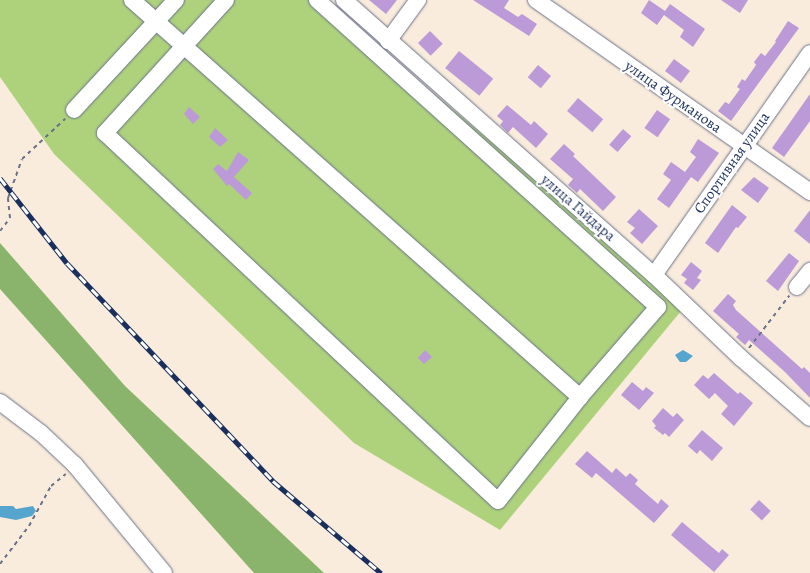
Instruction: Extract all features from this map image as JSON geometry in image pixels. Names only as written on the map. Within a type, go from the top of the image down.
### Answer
[{"type":"street","points":[[132,0],[580,397]]},
{"type":"street","points":[[74,110],[176,0]]},
{"type":"street","points":[[226,0],[105,133],[498,501],[580,397],[658,308],[317,0]]},
{"type":"street","name":"улица Гайдара","points":[[344,0],[654,275],[684,307],[810,418]]},
{"type":"street","points":[[388,41],[418,0]]},
{"type":"street","name":"улица Фурманова","points":[[536,0],[810,192]]},
{"type":"street","name":"Спортивная улица","points":[[654,275],[810,53]]},
{"type":"street","points":[[797,287],[810,271]]},
{"type":"street","points":[[0,402],[41,433],[75,465],[164,573]]},
{"type":"path","points":[[0,231],[10,218],[8,198],[22,160],[74,110]]},
{"type":"path","points":[[741,358],[797,287]]},
{"type":"path","points":[[0,564],[29,526],[51,486],[75,465]]},
{"type":"green space","points":[[0,0],[322,0],[686,305],[500,530],[354,443],[54,154],[0,77]]},
{"type":"green space","points":[[0,243],[125,386],[324,573],[254,573],[0,289]]},
{"type":"water","points":[[683,350],[693,356],[686,362],[680,362],[675,355]]},
{"type":"water","points":[[0,506],[13,506],[16,509],[33,506],[36,511],[32,516],[16,520],[0,517]]},
{"type":"building","points":[[369,0],[397,0],[386,14]]},
{"type":"building","points":[[473,0],[509,0],[504,8],[518,17],[522,14],[537,24],[529,36]]},
{"type":"building","points":[[649,0],[665,11],[670,4],[705,29],[693,47],[680,37],[684,30],[664,15],[657,25],[641,13]]},
{"type":"building","points":[[721,0],[748,0],[740,13]]},
{"type":"building","points":[[788,21],[799,28],[731,121],[718,111],[725,102],[729,104],[740,89],[737,87],[742,79],[745,81],[756,65],[754,62],[761,53],[765,56],[776,42]]},
{"type":"building","points":[[430,31],[443,44],[431,56],[418,43]]},
{"type":"building","points":[[459,51],[493,79],[479,96],[445,68]]},
{"type":"building","points":[[674,59],[690,71],[681,83],[665,71]]},
{"type":"building","points":[[538,65],[551,76],[541,88],[528,77]]},
{"type":"building","points":[[810,94],[810,121],[784,157],[772,148]]},
{"type":"building","points":[[578,98],[603,119],[592,132],[567,111]]},
{"type":"building","points":[[507,105],[531,125],[534,121],[548,134],[536,148],[513,127],[508,133],[500,125],[503,121],[497,116]]},
{"type":"building","points":[[189,107],[200,117],[193,124],[184,114]]},
{"type":"building","points":[[657,110],[670,119],[657,137],[644,128]]},
{"type":"building","points":[[215,128],[228,140],[220,147],[209,137]]},
{"type":"building","points":[[623,129],[631,136],[618,152],[609,145]]},
{"type":"building","points":[[698,139],[719,153],[698,182],[691,177],[669,208],[657,199],[671,180],[663,174],[671,162],[685,172],[696,157],[690,152]]},
{"type":"building","points":[[564,144],[575,154],[573,156],[616,197],[603,211],[580,189],[577,193],[568,185],[573,179],[550,159]]},
{"type":"building","points":[[238,152],[249,160],[234,177],[252,193],[246,200],[229,184],[227,186],[213,169],[218,164],[227,171]]},
{"type":"building","points":[[754,177],[769,188],[758,203],[741,190]]},
{"type":"building","points":[[732,205],[747,217],[738,228],[736,227],[718,253],[705,243]]},
{"type":"building","points":[[639,209],[658,226],[642,244],[630,233],[635,228],[627,222]]},
{"type":"building","points":[[810,210],[810,244],[794,231]]},
{"type":"building","points":[[789,253],[799,261],[778,291],[766,281]]},
{"type":"building","points":[[691,262],[702,271],[697,278],[701,280],[693,290],[684,283],[687,279],[681,275]]},
{"type":"building","points":[[728,294],[736,301],[733,305],[736,310],[802,369],[804,367],[810,373],[810,398],[785,372],[749,340],[745,345],[736,337],[739,334],[713,311]]},
{"type":"building","points":[[425,350],[432,357],[424,364],[418,358]]},
{"type":"building","points":[[714,373],[738,394],[740,392],[753,403],[734,426],[721,414],[728,406],[715,393],[709,399],[694,385],[703,375],[708,379]]},
{"type":"building","points":[[632,382],[643,391],[646,387],[654,393],[639,410],[621,395]]},
{"type":"building","points":[[663,408],[673,417],[677,413],[684,420],[669,437],[654,428],[656,426],[652,421]]},
{"type":"building","points":[[702,430],[723,448],[712,461],[700,450],[697,454],[688,446]]},
{"type":"building","points":[[587,451],[612,473],[616,468],[626,477],[630,473],[638,480],[635,484],[658,504],[661,499],[669,506],[654,523],[596,473],[592,478],[575,464]]},
{"type":"building","points":[[759,500],[771,511],[762,520],[750,510]]},
{"type":"building","points":[[682,522],[719,553],[722,549],[729,555],[714,572],[671,535]]},
{"type":"railway","points":[[0,178],[67,263],[273,481],[381,573]]}]
